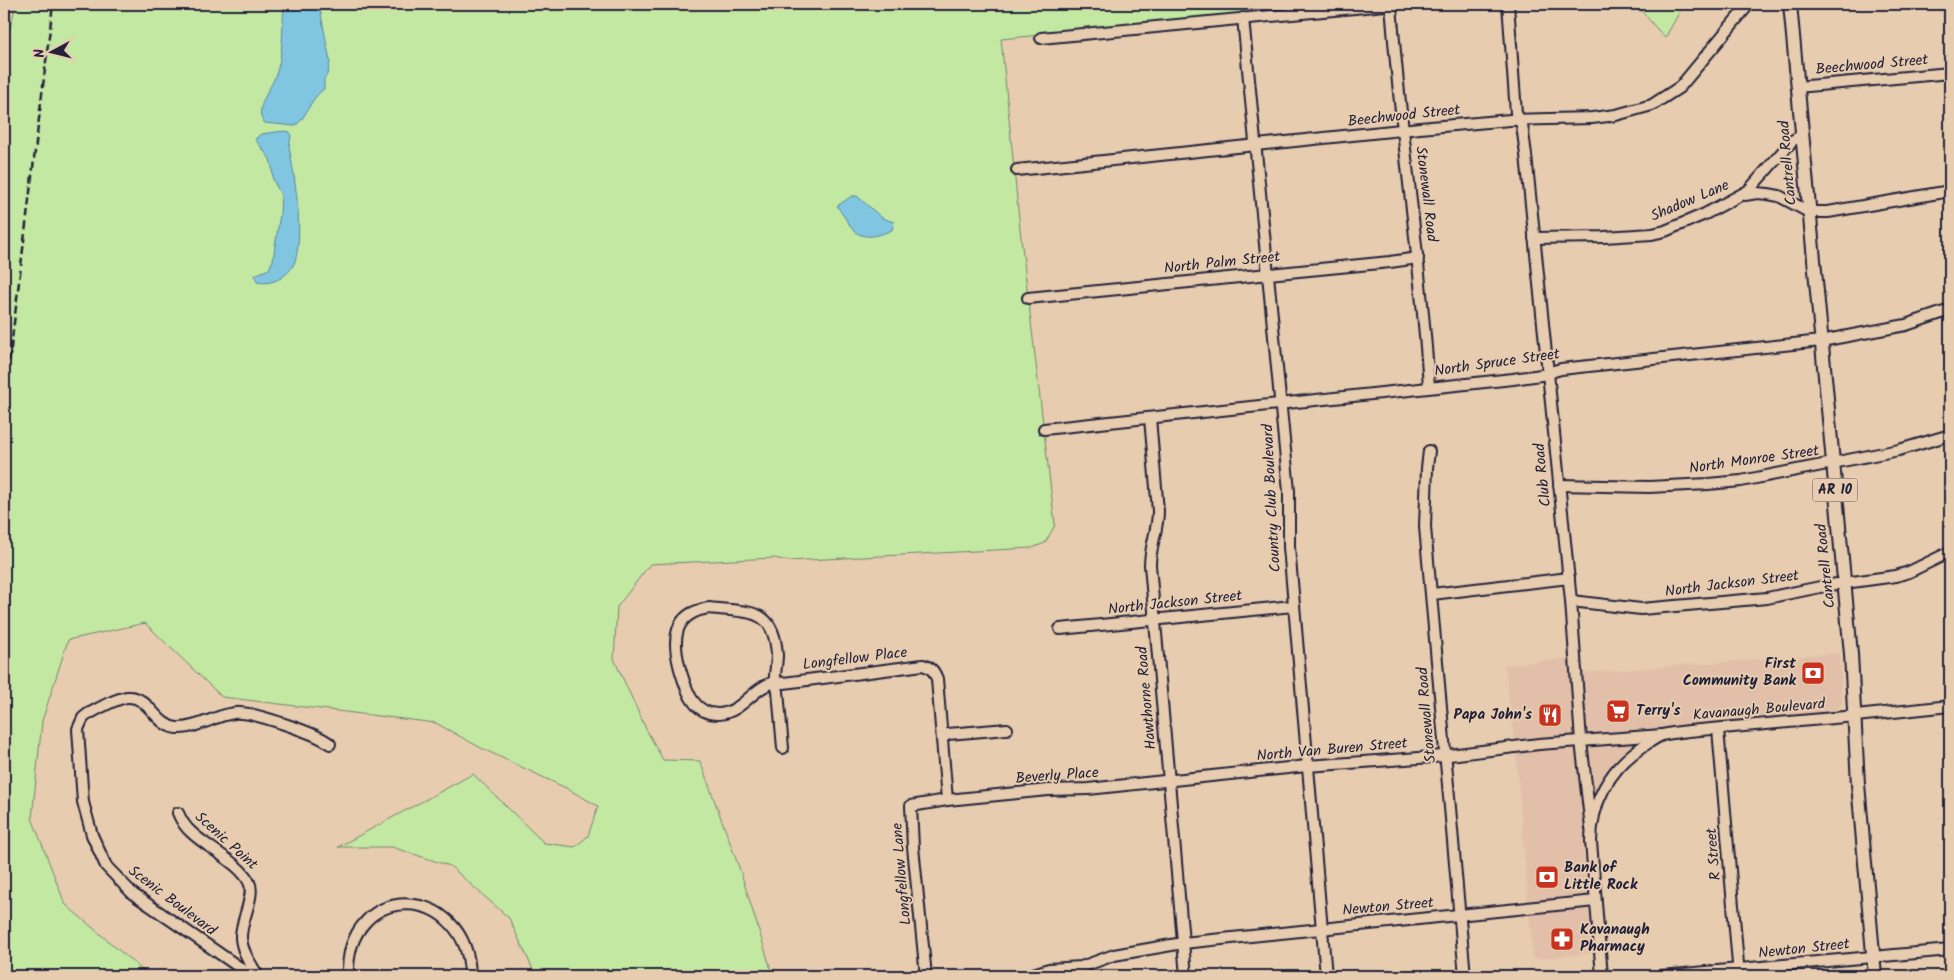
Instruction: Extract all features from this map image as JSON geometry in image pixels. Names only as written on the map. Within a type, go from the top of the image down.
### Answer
[{"type":"main road","name":"Cantrell Road","points":[[1790,4],[1856,716],[1858,784],[1875,976]]},
{"type":"street","name":"Stonewall Road","points":[[1391,4],[1402,130],[1425,322],[1429,387]]},
{"type":"street","points":[[1041,38],[1396,4]]},
{"type":"street","name":"Club Road","points":[[1508,4],[1516,113],[1525,146],[1569,578],[1581,741],[1591,828]]},
{"type":"street","name":"Beechwood Street","points":[[1017,170],[1402,130],[1519,120],[1604,117],[1652,105],[1676,90],[1690,77],[1749,4]]},
{"type":"street","name":"Country Club Boulevard","points":[[1243,18],[1289,491],[1289,547],[1293,606],[1326,976]]},
{"type":"street","name":"Beechwood Street","points":[[1797,87],[1950,73]]},
{"type":"street","name":"Shadow Lane","points":[[1534,238],[1604,237],[1652,234],[1665,231],[1690,221],[1748,191],[1792,141],[1802,135]]},
{"type":"street","points":[[1737,197],[1757,193],[1768,194],[1779,196],[1809,212],[1828,212],[1950,192]]},
{"type":"street","name":"North Palm Street","points":[[1028,298],[1418,258]]},
{"type":"street","name":"North Spruce Street","points":[[1044,429],[1548,374],[1561,369],[1822,341],[1906,325],[1950,310]]},
{"type":"street","name":"Hawthorne Road","points":[[1150,418],[1158,511],[1157,527],[1151,546],[1150,558],[1186,976]]},
{"type":"street","name":"North Monroe Street","points":[[1559,485],[1649,487],[1741,481],[1912,447],[1950,434]]},
{"type":"street","name":"Stonewall Road","points":[[1430,452],[1427,468],[1425,527],[1466,976]]},
{"type":"street","name":"North Jackson Street","points":[[1571,601],[1641,609],[1767,598],[1844,583],[1896,576],[1909,572],[1950,552]]},
{"type":"street","points":[[1432,594],[1569,578]]},
{"type":"street","name":"North Jackson Street","points":[[1060,629],[1293,606]]},
{"type":"street","points":[[775,682],[766,685],[742,706],[725,713],[714,713],[699,707],[686,692],[677,658],[675,640],[681,623],[693,612],[709,608],[752,613],[764,618],[769,623],[774,633],[776,655],[775,682],[778,691],[783,748]]},
{"type":"street","name":"Longfellow Place","points":[[775,682],[784,683],[923,666],[934,671],[937,679],[947,800]]},
{"type":"street","name":"Scenic Boulevard","points":[[252,976],[133,894],[106,866],[92,835],[84,802],[78,729],[83,718],[88,714],[128,697],[139,700],[163,723],[174,728],[189,727],[240,712],[313,734],[323,738],[330,744]]},
{"type":"street","name":"Kavanaugh Boulevard","points":[[1602,976],[1591,828],[1595,808],[1614,772],[1636,751],[1662,735],[1950,706]]},
{"type":"street","points":[[942,738],[948,734],[1007,729]]},
{"type":"street","name":"R Street","points":[[1718,729],[1739,973]]},
{"type":"street","name":"North Van Buren Street","points":[[1169,781],[1307,766],[1662,735]]},
{"type":"street","name":"Beverly Place","points":[[947,800],[1169,781]]},
{"type":"street","name":"Longfellow Lane","points":[[926,976],[913,847],[911,806],[947,800]]},
{"type":"street","name":"Scenic Point","points":[[178,813],[190,832],[232,864],[249,881],[250,891],[241,939],[246,957],[258,976]]},
{"type":"street","name":"Newton Street","points":[[1183,944],[1595,901]]},
{"type":"street","points":[[348,976],[350,950],[360,927],[371,916],[392,906],[403,904],[419,905],[437,912],[455,927],[465,946],[470,976]]},
{"type":"street","points":[[1027,976],[1049,969],[1081,967],[1114,955],[1183,944]]},
{"type":"street","name":"Newton Street","points":[[1662,976],[1739,973],[1874,956],[1950,950]]},
{"type":"shaded area","points":[[1840,653],[1842,703],[1836,710],[1653,730],[1620,756],[1605,775],[1594,795],[1584,828],[1583,850],[1593,953],[1533,959],[1516,754],[1505,665],[1571,658],[1572,673],[1585,673]]},
{"type":"green space","points":[[16,4],[1342,4],[1001,39],[1020,229],[1055,525],[1045,543],[1032,548],[788,561],[774,558],[650,564],[617,607],[614,659],[646,729],[663,760],[700,761],[740,870],[773,976],[536,976],[509,918],[450,866],[392,847],[338,847],[473,774],[544,843],[575,847],[588,836],[598,806],[566,788],[481,748],[436,723],[222,697],[145,623],[68,640],[42,721],[32,818],[65,904],[149,976],[4,976],[4,52]]},
{"type":"green space","points":[[1640,4],[1684,4],[1665,38],[1638,7]]},
{"type":"water","points":[[284,4],[319,4],[330,61],[328,73],[324,79],[324,89],[314,99],[302,120],[294,126],[265,123],[261,113],[261,107],[275,77],[280,60]]},
{"type":"water","points":[[290,132],[291,136],[289,147],[297,203],[298,246],[294,264],[286,274],[275,281],[263,283],[257,282],[255,275],[269,269],[273,260],[281,195],[273,180],[270,159],[255,139],[261,134]]},
{"type":"water","points":[[852,196],[857,196],[882,218],[894,222],[892,230],[878,235],[867,236],[853,230],[837,206]]},
{"type":"railway","points":[[4,457],[7,380],[53,4]]},
{"type":"place","name":"First Community Bank","points":[[1813,673]]},
{"type":"place","name":"Terry's","points":[[1618,711]]},
{"type":"place","name":"Papa John's","points":[[1550,715]]},
{"type":"place","name":"Bank of Little Rock","points":[[1547,877]]},
{"type":"place","name":"Kavanaugh Pharmacy","points":[[1562,939]]}]
